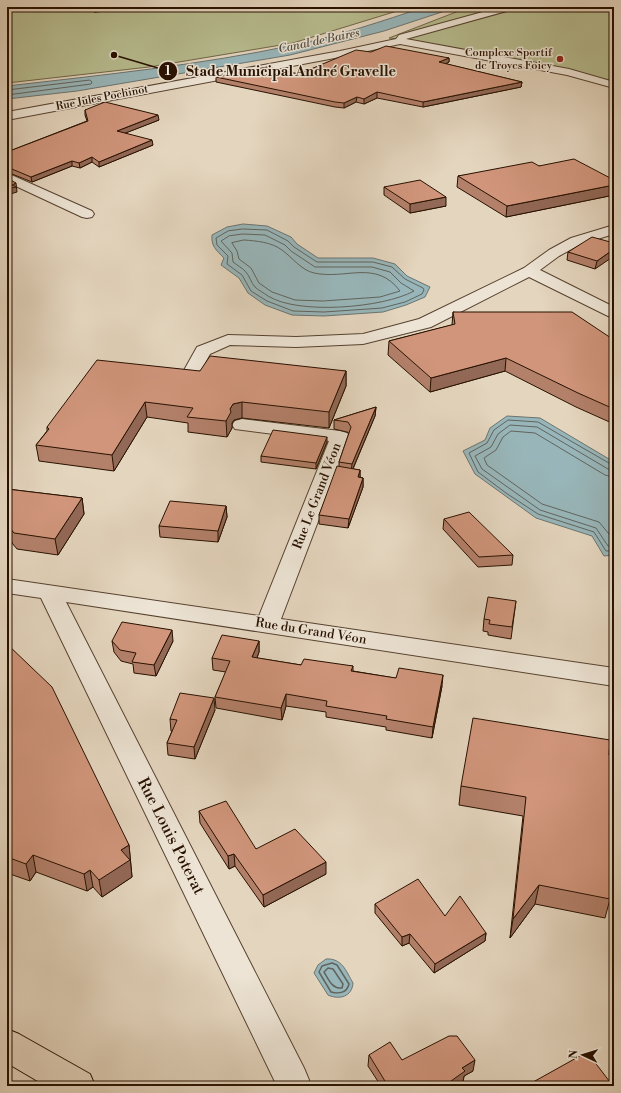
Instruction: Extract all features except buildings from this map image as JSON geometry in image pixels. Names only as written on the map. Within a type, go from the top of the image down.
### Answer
[{"type":"main road","points":[[7,1045],[78,1086]]},
{"type":"street","points":[[511,7],[402,37],[400,41],[569,72],[614,85]]},
{"type":"street","name":"Rue Jules Pochinot","points":[[7,116],[340,54],[400,41]]},
{"type":"street","points":[[7,177],[87,214]]},
{"type":"street","points":[[192,372],[203,350],[228,340],[296,342],[363,339],[425,323],[529,271],[554,253],[576,241],[614,229]]},
{"type":"street","points":[[529,271],[614,313]]},
{"type":"street","name":"Rue Le Grand Véon","points":[[242,425],[340,437],[267,625]]},
{"type":"street","name":"Rue du Grand Véon","points":[[7,586],[614,677]]},
{"type":"street","name":"Rue Louis Poterat","points":[[49,592],[292,1080]]},
{"type":"green space","points":[[12,7],[53,7],[66,10],[108,7],[410,7],[293,43],[149,67],[7,83],[7,9]]},
{"type":"green space","name":"Complexe Sportif de Troyes Foicy","points":[[469,7],[614,7],[614,81],[410,40],[389,38]]},
{"type":"water","name":"Canal de Baires","points":[[425,7],[457,7],[384,31],[290,55],[77,91],[7,99],[7,86],[151,69],[259,52],[327,37]]},
{"type":"water","points":[[243,224],[267,226],[291,237],[297,244],[318,258],[373,258],[395,264],[407,276],[430,287],[425,297],[383,312],[324,316],[292,315],[265,305],[248,293],[239,278],[221,265],[224,258],[213,245],[212,235],[227,227]]},
{"type":"water","points":[[507,416],[540,418],[614,462],[614,555],[604,556],[592,536],[536,518],[475,474],[463,451],[485,440],[490,428]]},
{"type":"water","points":[[326,959],[331,959],[340,963],[346,970],[353,983],[348,994],[340,997],[328,995],[314,973],[318,965]]},
{"type":"place","name":"Stade Municipal André Gravelle","points":[[114,55]]},
{"type":"place","name":"Complexe Sportif de Troyes Foicy","points":[[560,59]]}]
